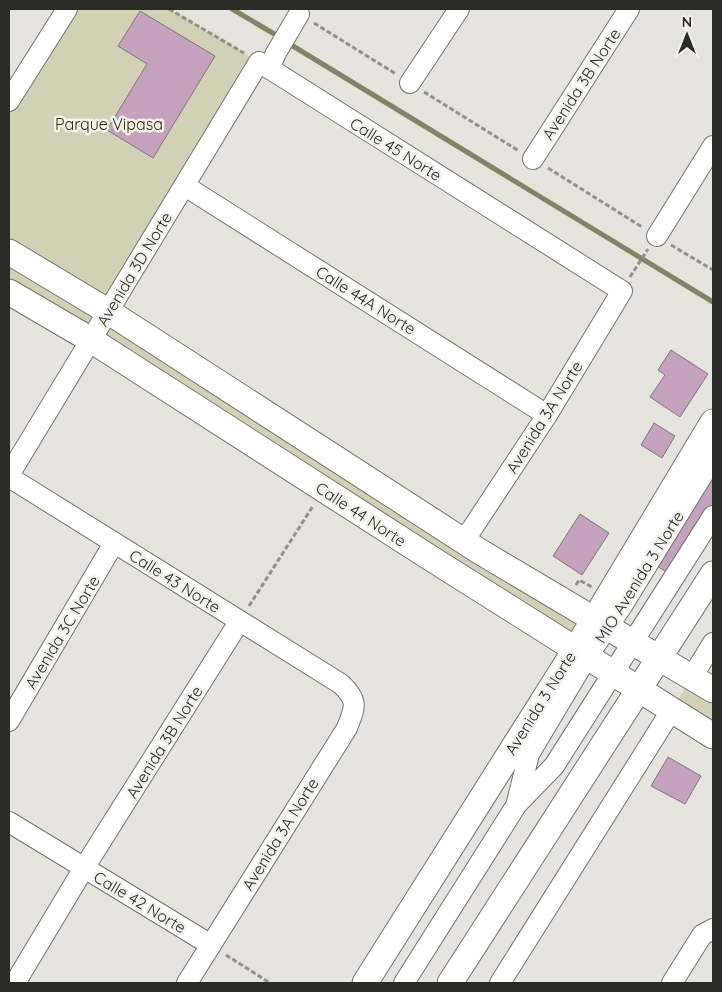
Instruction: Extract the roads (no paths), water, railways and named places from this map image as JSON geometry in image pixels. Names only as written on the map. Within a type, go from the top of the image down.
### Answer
[{"type":"main road","name":"Calle 44 Norte","points":[[9,252],[109,312],[464,541],[713,690]]},
{"type":"main road","name":"Calle 44 Norte","points":[[9,292],[91,340],[423,554],[713,736]]},
{"type":"main road","name":"Avenida 3 Norte","points":[[365,983],[601,624],[713,422]]},
{"type":"main road","points":[[450,983],[713,574]]},
{"type":"street","points":[[9,101],[15,79],[67,9]]},
{"type":"street","points":[[410,83],[459,9]]},
{"type":"street","name":"Avenida 3B Norte","points":[[533,159],[629,9]]},
{"type":"street","name":"Avenida 3D Norte","points":[[9,476],[184,186],[299,14]]},
{"type":"street","name":"Calle 45 Norte","points":[[268,61],[622,291]]},
{"type":"street","points":[[652,243],[713,146]]},
{"type":"street","name":"Calle 44A Norte","points":[[184,186],[547,415]]},
{"type":"street","name":"Avenida 3A Norte","points":[[464,541],[547,415],[622,291]]},
{"type":"street","name":"MIO Avenida 3 Norte","points":[[601,624],[713,458]]},
{"type":"street","name":"Calle 43 Norte","points":[[9,476],[239,622],[342,684]]},
{"type":"street","name":"MIO Avenida 3 Norte","points":[[404,983],[517,804],[554,766],[713,516]]},
{"type":"street","name":"Avenida 3C Norte","points":[[9,721],[114,543]]},
{"type":"street","name":"Avenida 3B Norte","points":[[15,983],[84,868],[239,622]]},
{"type":"street","points":[[692,677],[713,642]]},
{"type":"street","name":"MIO Avenida 3 Norte","points":[[517,804],[529,754],[581,652]]},
{"type":"street","name":"Avenida 3A Norte","points":[[187,983],[347,728],[354,704],[352,694],[342,684]]},
{"type":"street","points":[[500,983],[671,711]]},
{"type":"street","name":"Calle 42 Norte","points":[[9,822],[211,945]]},
{"type":"street","points":[[672,983],[708,932]]},
{"type":"waterway","points":[[232,9],[281,38]]},
{"type":"waterway","points":[[288,43],[713,302]]},
{"type":"park label","name":"Parque Vipasa","points":[[109,124]]}]
